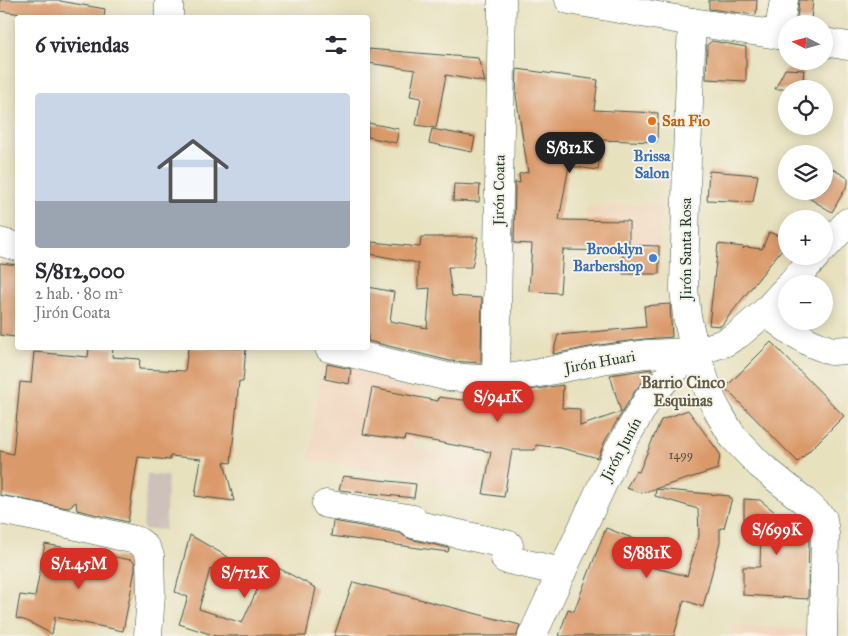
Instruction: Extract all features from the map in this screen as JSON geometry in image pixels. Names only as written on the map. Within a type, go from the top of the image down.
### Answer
[{"type":"street","points":[[169,0],[169,15]]},
{"type":"street","name":"Jirón Coata","points":[[496,380],[502,0]]},
{"type":"street","points":[[569,0],[778,35]]},
{"type":"street","points":[[783,15],[784,0]]},
{"type":"street","name":"Jirón Santa Rosa","points":[[692,22],[684,289],[687,316],[695,352],[712,400],[733,437],[760,465],[823,519],[825,534],[823,636]]},
{"type":"street","points":[[833,44],[848,46]]},
{"type":"street","points":[[833,238],[848,222]]},
{"type":"street","points":[[0,242],[15,246]]},
{"type":"street","points":[[799,275],[808,265]]},
{"type":"street","name":"Jirón Junín","points":[[532,636],[619,449],[648,399],[672,372],[695,352],[724,343],[739,334],[765,312],[778,298]]},
{"type":"street","points":[[765,312],[811,343],[831,351],[848,350]]},
{"type":"street","name":"Jirón Huari","points":[[337,350],[448,377],[496,380],[602,360],[646,354],[695,352]]},
{"type":"street","points":[[326,504],[413,518],[413,524],[509,545],[505,559],[562,572]]},
{"type":"street","points":[[0,510],[60,522],[140,542],[149,552],[150,556],[151,594],[148,636]]},
{"type":"shaded area","points":[[661,204],[659,246],[631,245],[623,254],[586,250],[586,207]]},
{"type":"shaded area","points":[[323,356],[425,382],[413,448],[483,460],[481,488],[309,460]]},
{"type":"shaded area","points":[[147,474],[168,476],[165,530],[143,529]]},
{"type":"shaded area","points":[[733,626],[813,629],[813,636],[732,636]]},
{"type":"building","points":[[0,0],[60,0],[105,9],[104,15],[30,15],[0,11]]},
{"type":"building","points":[[709,0],[757,0],[756,15],[709,9]]},
{"type":"building","points":[[799,0],[813,0],[812,15],[797,15]]},
{"type":"building","points":[[712,41],[746,47],[746,81],[706,79],[707,45]]},
{"type":"building","points":[[370,49],[478,58],[485,82],[446,75],[436,128],[416,125],[421,98],[410,96],[415,70],[370,63]]},
{"type":"building","points":[[517,69],[598,80],[594,110],[658,113],[657,142],[602,140],[598,170],[569,166],[559,220],[629,221],[629,245],[659,246],[659,274],[623,274],[623,251],[563,250],[560,293],[529,291],[532,244],[514,243],[515,182],[520,183],[519,174],[528,172],[516,95]]},
{"type":"building","points":[[784,70],[804,70],[803,80],[780,80]]},
{"type":"building","points":[[370,123],[399,129],[396,143],[370,137]]},
{"type":"building","points":[[432,129],[475,137],[472,152],[429,143]]},
{"type":"building","points":[[833,169],[848,178],[848,184],[833,210],[829,210],[812,200],[833,200]]},
{"type":"building","points":[[709,171],[758,175],[753,202],[707,200]]},
{"type":"building","points":[[454,184],[480,185],[479,202],[453,201]]},
{"type":"building","points":[[769,232],[778,236],[778,254],[721,326],[709,325],[718,244],[744,247],[743,249],[745,247],[762,249]]},
{"type":"building","points":[[421,237],[478,237],[472,267],[448,267],[452,296],[482,298],[481,363],[450,361],[370,341],[370,287],[394,292],[390,321],[427,328],[430,288],[418,289],[418,263],[370,254],[372,242],[420,247]]},
{"type":"building","points":[[0,263],[15,265],[15,337],[0,335]]},
{"type":"building","points":[[670,304],[672,337],[600,345],[553,354],[558,335],[646,327],[644,306]]},
{"type":"building","points":[[771,342],[844,416],[798,462],[725,388]]},
{"type":"building","points":[[89,350],[113,350],[112,357],[140,359],[139,369],[185,371],[188,350],[246,350],[243,382],[239,381],[231,463],[224,462],[234,501],[195,496],[201,459],[170,456],[170,460],[138,457],[128,522],[77,510],[76,502],[67,508],[0,495],[0,451],[13,454],[20,382],[31,383],[34,352],[88,357]]},
{"type":"building","points":[[327,364],[351,369],[349,384],[325,379]]},
{"type":"building","points":[[652,369],[635,391],[605,441],[598,458],[561,448],[536,445],[535,450],[512,450],[504,497],[483,494],[491,452],[405,436],[404,440],[363,434],[372,388],[438,401],[439,397],[462,400],[563,385],[562,408],[580,409],[580,426],[621,412],[610,375]]},
{"type":"building","points":[[688,410],[720,454],[718,469],[642,493],[626,488],[636,471],[639,472],[661,420]]},
{"type":"building","points":[[343,476],[416,484],[414,498],[339,490]]},
{"type":"building","points":[[656,489],[730,496],[729,498],[732,498],[724,528],[720,528],[720,542],[703,607],[684,600],[674,636],[559,636],[568,609],[574,611],[606,528],[658,548],[651,567],[687,576],[699,536],[698,509],[655,496]]},
{"type":"building","points":[[744,499],[760,500],[796,529],[809,529],[808,599],[743,595],[743,567],[760,567],[761,529],[744,528]]},
{"type":"building","points":[[333,521],[400,533],[410,539],[449,548],[448,552],[331,536]]},
{"type":"building","points":[[190,535],[228,557],[222,578],[210,569],[199,609],[242,623],[269,563],[316,588],[306,636],[216,636],[179,624],[188,597],[175,592]]},
{"type":"building","points":[[45,544],[131,560],[135,563],[123,631],[55,617],[52,634],[27,621],[16,618],[20,595],[35,597]]},
{"type":"building","points":[[353,582],[520,625],[517,636],[334,636]]},
{"type":"place","name":"San Fio","points":[[652,121]]},
{"type":"place","name":"Brissa Salon","points":[[652,139]]},
{"type":"place","name":"Brooklyn Barbershop","points":[[653,258]]},
{"type":"district","name":"Barrio Cinco Esquinas","points":[[683,391]]}]
